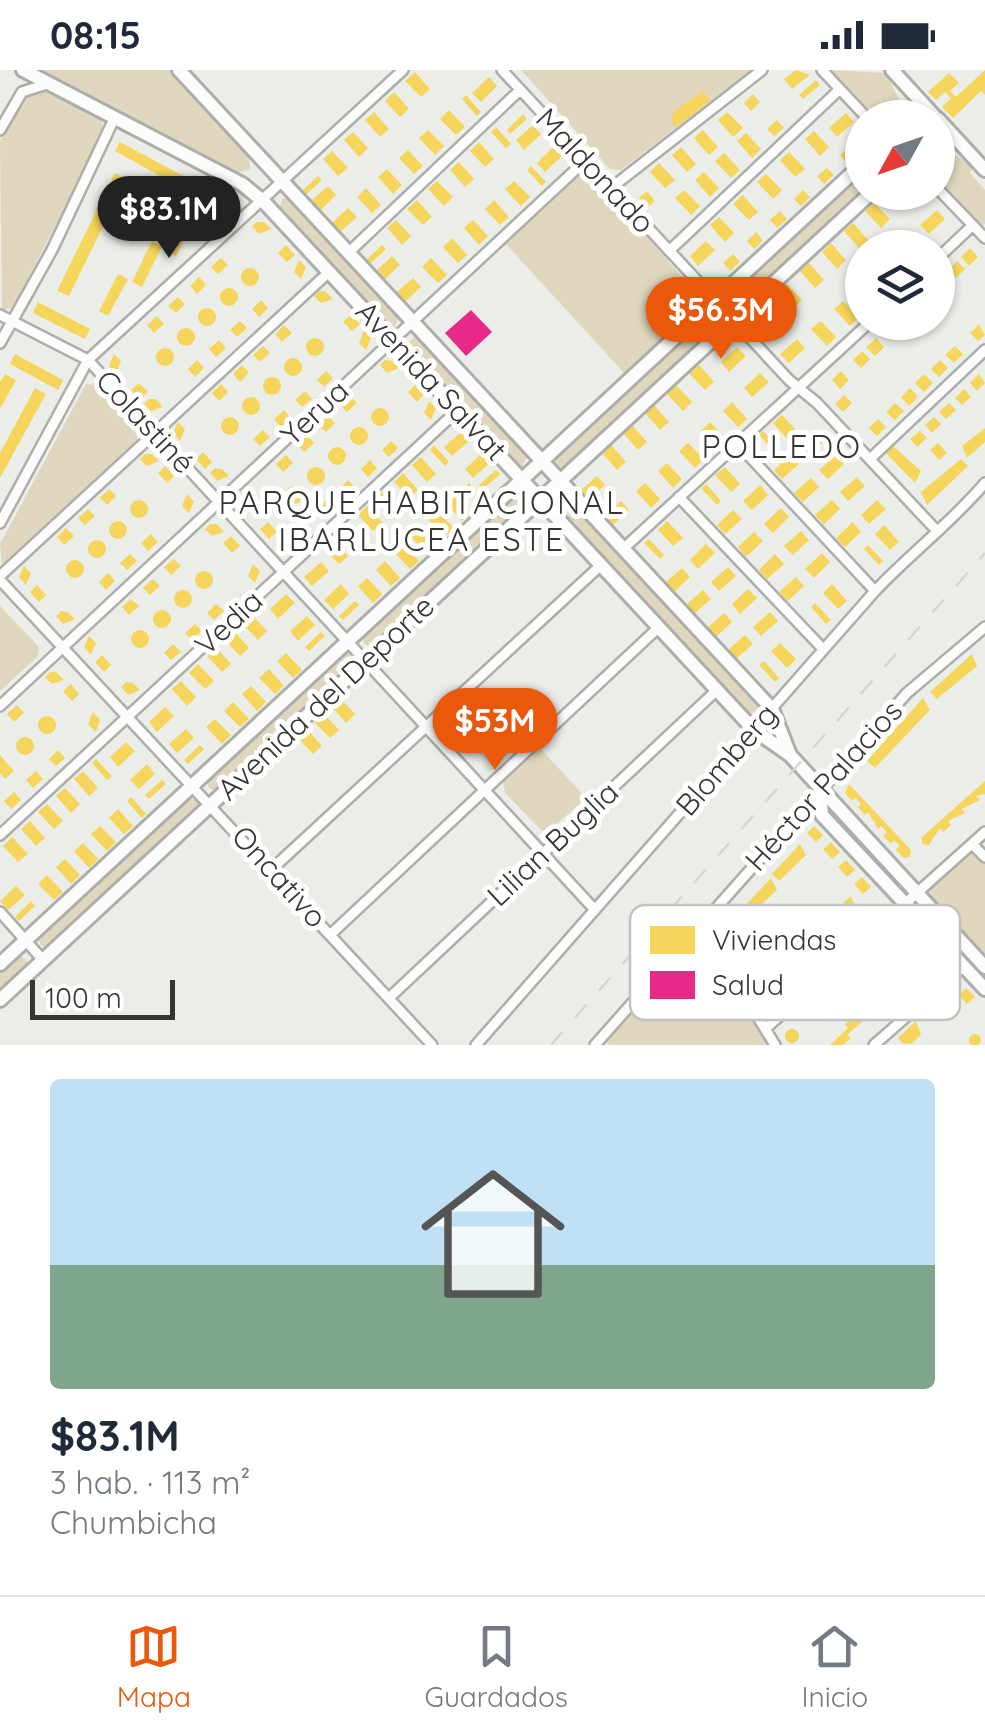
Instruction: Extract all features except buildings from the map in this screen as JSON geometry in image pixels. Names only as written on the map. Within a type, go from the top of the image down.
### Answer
[{"type":"street","name":"Avenida Salvat","points":[[23,70],[242,184],[264,202],[754,730],[790,756],[916,905]]},
{"type":"street","name":"Avenida Salvat","points":[[179,70],[772,709],[790,756]]},
{"type":"street","points":[[0,523],[88,360],[403,70]]},
{"type":"street","name":"Maldonado","points":[[502,70],[734,321],[937,531]]},
{"type":"street","points":[[611,188],[762,70]]},
{"type":"street","points":[[822,70],[851,100]]},
{"type":"street","points":[[892,70],[920,100]]},
{"type":"street","points":[[0,130],[22,92],[47,84]]},
{"type":"street","points":[[669,251],[840,89]]},
{"type":"street","points":[[348,254],[520,90]]},
{"type":"street","points":[[0,343],[52,250],[114,118]]},
{"type":"street","points":[[955,140],[985,170]]},
{"type":"street","name":"Yerua","points":[[0,706],[586,160]]},
{"type":"street","name":"Avenida del Deporte","points":[[0,964],[845,180]]},
{"type":"street","points":[[955,206],[985,238]]},
{"type":"street","name":"Avenida del Deporte","points":[[0,1000],[853,210]]},
{"type":"street","points":[[955,242],[973,225]]},
{"type":"street","points":[[0,578],[329,272]]},
{"type":"street","name":"Colastiné","points":[[0,315],[88,360],[595,910]]},
{"type":"street","points":[[624,549],[851,340]]},
{"type":"street","points":[[870,459],[985,350]]},
{"type":"street","name":"Vedia","points":[[0,835],[458,410]]},
{"type":"street","points":[[737,444],[875,591]]},
{"type":"street","name":"Blomberg","points":[[476,1045],[875,591],[923,539],[950,523],[985,483]]},
{"type":"street","points":[[679,497],[823,649]]},
{"type":"street","points":[[272,869],[601,565]]},
{"type":"street","name":"Oncativo","points":[[0,578],[432,1045]]},
{"type":"street","name":"Héctor Palacios","points":[[717,905],[907,693],[985,627]]},
{"type":"street","points":[[331,934],[659,628]]},
{"type":"street","name":"Lilian Buglia","points":[[389,998],[717,690]]},
{"type":"street","points":[[904,905],[985,832]]},
{"type":"street","points":[[972,844],[985,857]]},
{"type":"street","name":"Avenida Salvat","points":[[911,899],[917,905]]},
{"type":"street","points":[[0,912],[44,960]]},
{"type":"street","name":"Avenida Salvat","points":[[960,945],[985,968]]},
{"type":"street","name":"Avenida Salvat","points":[[960,961],[985,989]]},
{"type":"street","points":[[960,970],[964,966]]},
{"type":"street","name":"Héctor Palacios","points":[[594,1045],[606,1040],[630,1007]]},
{"type":"street","points":[[760,1020],[775,1045]]},
{"type":"street","points":[[765,1029],[775,1020]]},
{"type":"street","points":[[874,1045],[902,1020]]},
{"type":"shaded area","points":[[38,70],[172,70],[249,154],[250,169],[231,174]]},
{"type":"shaded area","points":[[521,70],[751,70],[621,170],[610,169]]},
{"type":"shaded area","points":[[830,70],[886,73],[900,100],[859,100]]},
{"type":"shaded area","points":[[39,89],[101,117],[104,133],[13,307],[2,311],[0,141],[23,98]]},
{"type":"shaded area","points":[[955,155],[974,165],[970,173],[985,190],[985,224],[980,226],[955,198]]},
{"type":"shaded area","points":[[580,174],[596,178],[702,300],[625,374],[505,243]]},
{"type":"shaded area","points":[[845,184],[845,208],[736,310],[731,310],[725,296]]},
{"type":"shaded area","points":[[290,198],[400,316],[393,330],[279,212],[282,199]]},
{"type":"shaded area","points":[[710,312],[719,316],[720,327],[565,469],[556,465],[554,454]]},
{"type":"shaded area","points":[[421,338],[527,455],[522,468],[410,353],[408,343]]},
{"type":"shaded area","points":[[86,384],[99,385],[137,427],[137,440],[2,565],[0,544]]},
{"type":"shaded area","points":[[515,494],[524,497],[525,508],[373,647],[364,644],[362,633]]},
{"type":"shaded area","points":[[563,499],[569,499],[759,702],[759,710],[747,715],[558,511]]},
{"type":"shaded area","points":[[0,606],[39,647],[38,656],[0,691]]},
{"type":"shaded area","points":[[344,653],[353,656],[356,663],[218,791],[209,788],[206,777]]},
{"type":"shaded area","points":[[540,748],[586,798],[550,830],[542,831],[505,793],[503,782]]},
{"type":"shaded area","points":[[187,797],[197,801],[199,807],[49,949],[40,945],[38,934]]},
{"type":"shaded area","points":[[972,850],[985,864],[985,959],[960,932],[960,905],[935,905],[925,894]]},
{"type":"shaded area","points":[[19,954],[30,964],[0,996],[0,969]]},
{"type":"shaded area","points":[[630,1004],[630,1020],[760,1020],[775,1045],[609,1045],[603,1036]]},
{"type":"railway","points":[[674,905],[985,553]]},
{"type":"railway","points":[[551,1045],[630,955]]},
{"type":"district","name":"POLLEDO","points":[[782,447]]},
{"type":"district","name":"PARQUE HABITACIONAL IBARLUCEA ESTE","points":[[422,522]]}]
